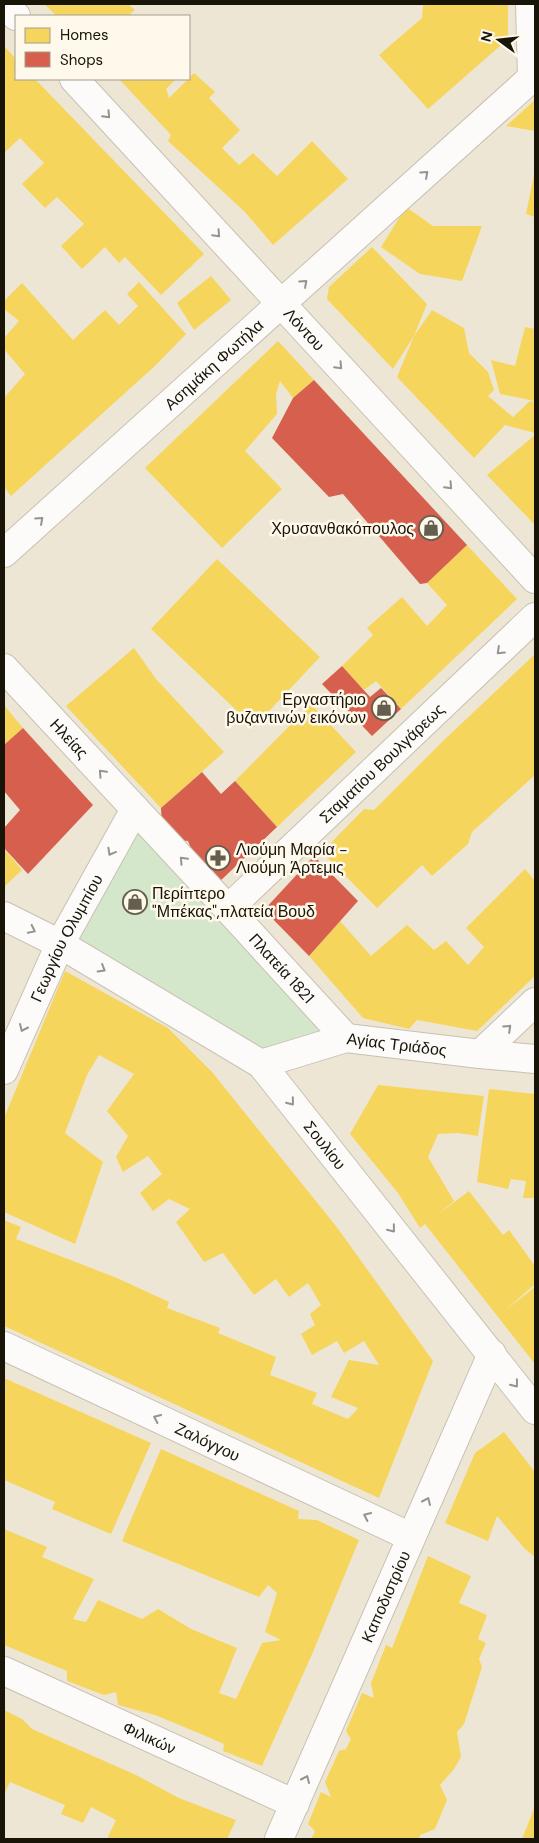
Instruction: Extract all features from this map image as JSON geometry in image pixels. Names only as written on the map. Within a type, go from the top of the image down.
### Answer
[{"type":"street","points":[[5,4],[15,15]]},
{"type":"street","points":[[530,4],[534,76]]},
{"type":"street","name":"Ασημάκη Φωτήλα","points":[[4,553],[534,76]]},
{"type":"street","name":"Λόντου","points":[[75,80],[535,579]]},
{"type":"street","name":"Σταματίου Βουλγάρεως","points":[[228,908],[535,617]]},
{"type":"street","name":"Ηλείας","points":[[4,668],[135,809]]},
{"type":"street","name":"Πλατεία 1821","points":[[135,809],[346,1038]]},
{"type":"street","name":"Γεωργίου Ολυμπίου","points":[[4,1070],[60,944],[135,809]]},
{"type":"street","name":"Σουλίου","points":[[4,916],[60,944],[260,1064],[535,1410]]},
{"type":"street","points":[[480,1054],[535,1002]]},
{"type":"street","name":"Αγίας Τριάδος","points":[[260,1064],[346,1038],[535,1059]]},
{"type":"street","name":"Ζαλόγγου","points":[[4,1346],[411,1537]]},
{"type":"street","name":"Καποδιστρίου","points":[[279,1839],[492,1354]]},
{"type":"street","name":"Φιλικών","points":[[4,1671],[295,1804]]},
{"type":"green space","points":[[135,809],[346,1038],[261,1064],[60,944]]},
{"type":"building: Homes","points":[[44,4],[128,4],[135,10],[131,15],[56,15]]},
{"type":"building: Homes","points":[[423,4],[508,4],[508,39],[428,109],[379,55],[422,18]]},
{"type":"building: Homes","points":[[4,46],[15,58],[15,80],[36,80],[204,254],[161,295],[125,257],[119,263],[105,247],[82,269],[61,246],[84,224],[57,197],[45,208],[22,184],[44,163],[20,138],[4,151]]},
{"type":"building: Homes","points":[[194,73],[215,92],[209,98],[240,130],[222,148],[239,165],[253,153],[277,176],[312,141],[348,179],[273,245],[245,212],[168,141],[171,135],[120,80],[175,80],[166,89],[169,98],[187,80],[190,80]]},
{"type":"building: Homes","points":[[535,100],[535,131],[506,126]]},
{"type":"building: Homes","points":[[535,175],[535,217],[526,214]]},
{"type":"building: Homes","points":[[406,207],[433,226],[482,226],[462,281],[420,274],[381,247]]},
{"type":"building: Homes","points":[[372,247],[427,304],[414,336],[393,369],[327,299],[329,287]]},
{"type":"building: Homes","points":[[211,276],[231,300],[194,330],[177,303]]},
{"type":"building: Homes","points":[[139,282],[186,334],[156,365],[11,496],[4,487],[4,398],[25,374],[4,349],[4,338],[19,321],[4,309],[4,301],[22,283],[73,340],[105,310],[119,325],[138,306],[127,294]]},
{"type":"building: Homes","points":[[432,310],[464,328],[469,353],[488,372],[494,390],[488,396],[513,417],[530,401],[535,402],[535,433],[505,425],[474,458],[397,377],[414,336]]},
{"type":"building: Homes","points":[[525,327],[535,329],[535,401],[500,394],[491,360],[515,366]]},
{"type":"building: Homes","points":[[278,341],[314,380],[293,398],[280,381],[276,394],[277,414],[245,451],[282,489],[222,548],[145,468]]},
{"type":"building: Homes","points":[[535,435],[535,525],[487,475]]},
{"type":"building: Homes","points":[[467,545],[517,599],[401,709],[376,681],[364,690],[342,666],[373,635],[367,628],[402,597],[427,626],[447,605],[427,583]]},
{"type":"building: Homes","points":[[217,559],[320,657],[254,727],[151,629]]},
{"type":"building: Homes","points":[[134,648],[156,679],[224,752],[161,808],[66,706]]},
{"type":"building: Homes","points":[[535,654],[535,775],[472,832],[468,844],[432,876],[422,865],[377,908],[322,852],[364,809],[374,810],[444,740]]},
{"type":"building: Homes","points":[[311,704],[356,752],[277,827],[235,781]]},
{"type":"building: Homes","points":[[4,705],[23,728],[4,745]]},
{"type":"building: Homes","points":[[4,849],[22,870],[4,887]]},
{"type":"building: Homes","points":[[525,869],[535,881],[535,976],[477,1031],[417,1020],[409,1029],[363,1018],[309,956],[340,921],[371,956],[407,925],[434,950],[446,941],[468,965],[484,947],[466,928]]},
{"type":"building: Homes","points":[[65,971],[168,1028],[212,1072],[336,1226],[433,1361],[379,1498],[4,1326],[4,1220],[21,1227],[16,1239],[117,1278],[169,1302],[167,1308],[220,1328],[218,1333],[276,1357],[270,1375],[317,1393],[312,1404],[348,1419],[358,1408],[331,1397],[349,1360],[379,1365],[364,1341],[344,1353],[337,1341],[312,1355],[301,1334],[315,1325],[310,1314],[321,1305],[308,1283],[289,1297],[276,1279],[254,1295],[223,1253],[204,1262],[176,1222],[190,1209],[169,1199],[153,1211],[140,1193],[162,1174],[148,1156],[123,1172],[116,1157],[128,1136],[107,1111],[134,1074],[99,1055],[87,1075],[65,1133],[103,1162],[75,1244],[4,1212],[4,1118]]},
{"type":"building: Homes","points":[[378,1085],[484,1096],[478,1136],[457,1133],[438,1134],[428,1157],[454,1201],[436,1216],[469,1191],[503,1235],[509,1230],[535,1266],[535,1284],[507,1309],[535,1287],[535,1364],[425,1224],[420,1228],[398,1193],[350,1134]]},
{"type":"building: Homes","points":[[489,1089],[535,1094],[535,1198],[523,1198],[526,1181],[511,1179],[508,1189],[477,1182]]},
{"type":"building: Homes","points":[[4,1378],[151,1443],[111,1534],[52,1509],[55,1502],[4,1480]]},
{"type":"building: Homes","points":[[504,1432],[535,1472],[535,1557],[525,1549],[497,1516],[488,1541],[445,1523],[475,1453]]},
{"type":"building: Homes","points":[[161,1449],[299,1511],[298,1519],[317,1520],[359,1540],[313,1652],[262,1766],[223,1751],[224,1744],[201,1734],[155,1715],[118,1705],[116,1692],[104,1695],[67,1681],[67,1671],[4,1645],[4,1529],[47,1547],[42,1557],[94,1579],[73,1619],[86,1622],[98,1600],[142,1619],[158,1609],[191,1629],[237,1648],[219,1693],[236,1699],[262,1643],[281,1640],[265,1632],[277,1593],[268,1585],[259,1597],[122,1541]]},
{"type":"building: Homes","points":[[428,1556],[471,1576],[459,1603],[487,1615],[478,1639],[486,1643],[479,1659],[482,1667],[464,1724],[457,1732],[461,1757],[454,1769],[440,1785],[447,1800],[435,1829],[420,1835],[419,1839],[311,1839],[315,1831],[308,1824],[321,1792],[331,1797],[325,1782],[339,1751],[346,1749],[351,1739],[346,1731],[362,1693],[374,1698],[371,1683],[386,1645],[392,1648]]},
{"type":"building: Homes","points":[[4,1710],[22,1719],[32,1729],[136,1775],[179,1798],[236,1820],[227,1839],[107,1839],[116,1820],[91,1807],[83,1823],[61,1814],[65,1805],[10,1782],[4,1794]]},
{"type":"building: Homes","points":[[534,1809],[535,1839],[522,1839]]},
{"type":"building: Shops","points":[[314,380],[467,545],[427,583],[420,584],[343,494],[329,497],[272,438],[293,398]]},
{"type":"building: Shops","points":[[342,666],[370,697],[381,688],[401,709],[372,736],[322,684]]},
{"type":"building: Shops","points":[[23,728],[93,805],[28,874],[4,848],[4,828],[20,810],[4,791],[4,745]]},
{"type":"building: Shops","points":[[202,772],[221,794],[235,781],[277,827],[218,883],[192,851],[188,841],[176,840],[162,827],[161,808]]},
{"type":"building: Shops","points":[[314,856],[358,901],[309,956],[264,910]]},
{"type":"place","name":"Χρυσανθακόπουλος","points":[[431,528]]},
{"type":"place","name":"Εργαστήριο βυζαντινών εικόνων","points":[[384,708]]},
{"type":"place","name":"Λιούμη Μαρία - Λιούμη Άρτεμις","points":[[218,858]]},
{"type":"place","name":"Περίπτερο \"Μπέκας\",πλατεία Βουδ","points":[[135,902]]}]
